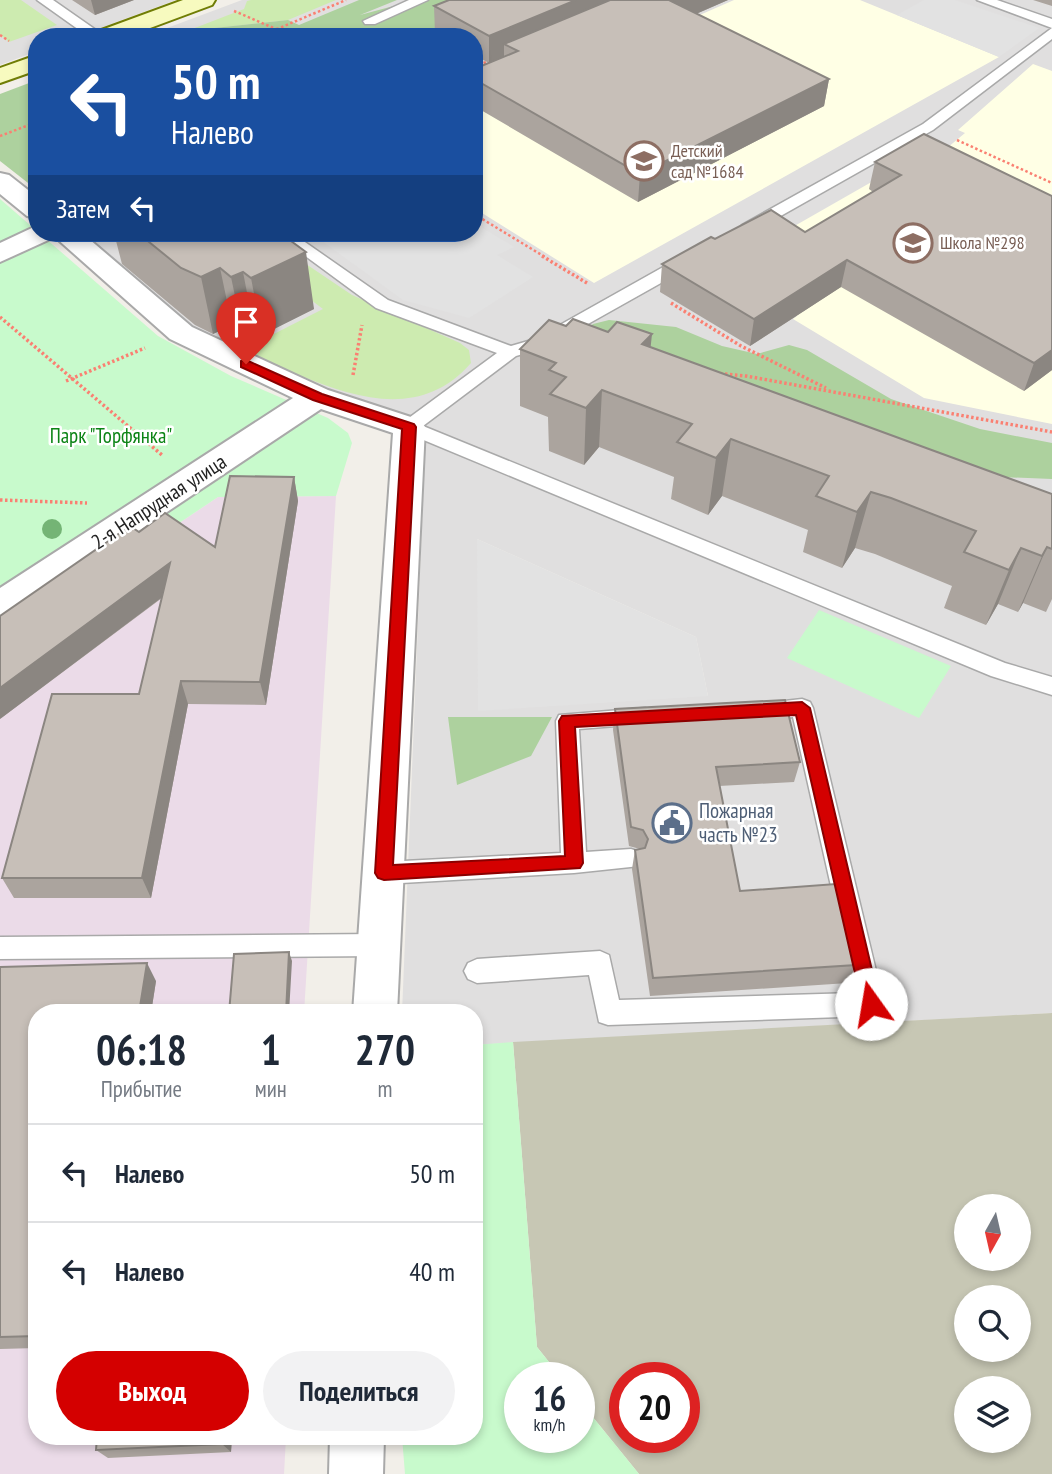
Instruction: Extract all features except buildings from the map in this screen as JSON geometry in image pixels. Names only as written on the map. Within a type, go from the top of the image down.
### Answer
[{"type":"street","points":[[127,28],[204,0]]},
{"type":"street","points":[[0,76],[28,65]]},
{"type":"street","points":[[0,181],[28,202]]},
{"type":"street","points":[[0,254],[28,241]]},
{"type":"street","points":[[75,242],[181,333],[317,397],[409,427],[376,1004]]},
{"type":"street","name":"2-я Напрудная улица","points":[[0,606],[317,397]]},
{"type":"street","points":[[356,1474],[357,1445]]},
{"type":"lane","points":[[44,0],[88,28]]},
{"type":"lane","points":[[370,21],[421,0]]},
{"type":"lane","points":[[984,0],[1052,23]]},
{"type":"lane","points":[[738,233],[928,127],[1030,42],[1052,32]]},
{"type":"lane","points":[[295,242],[382,304],[470,330],[510,352]]},
{"type":"lane","points":[[409,427],[510,352],[541,343],[702,253]]},
{"type":"lane","points":[[541,343],[566,352]]},
{"type":"lane","points":[[409,427],[999,670],[1052,686]]},
{"type":"lane","points":[[477,971],[600,963],[608,1013],[871,1004],[802,708],[733,712]]},
{"type":"lane","points":[[574,863],[567,721],[664,716]]},
{"type":"lane","points":[[384,873],[631,859]]},
{"type":"lane","points":[[0,948],[380,945]]},
{"type":"path","points":[[278,28],[346,0]]},
{"type":"path","points":[[229,9],[274,28]]},
{"type":"path","points":[[483,63],[499,57]]},
{"type":"path","points":[[0,136],[28,125]]},
{"type":"path","points":[[928,127],[1052,183]]},
{"type":"path","points":[[483,220],[615,302]]},
{"type":"path","points":[[643,286],[741,346],[833,391]]},
{"type":"path","points":[[352,384],[367,293]]},
{"type":"path","points":[[0,317],[191,480]]},
{"type":"path","points":[[66,381],[181,333]]},
{"type":"path","points":[[708,372],[833,391],[1052,432]]},
{"type":"path","points":[[0,500],[154,505]]},
{"type":"shaded area","points":[[0,0],[176,0],[100,28],[28,28],[28,54],[0,65]]},
{"type":"shaded area","points":[[242,0],[1052,0],[1052,1013],[483,1045],[483,1004],[402,1004],[426,428],[331,397],[195,329],[88,242],[483,242],[483,28],[167,28]],"holes":[[[477,539],[696,637],[708,696],[477,540]]]},
{"type":"shaded area","name":"Детский сад №1684","points":[[734,0],[860,0],[999,57],[594,283],[483,214],[483,110]]},
{"type":"shaded area","points":[[924,0],[955,0],[1039,28],[999,57],[897,15]]},
{"type":"shaded area","name":"Школа №298","points":[[1033,64],[1052,71],[1052,424],[924,398],[793,319],[797,316],[770,240],[938,144],[947,148],[965,133],[958,130]]},
{"type":"shaded area","points":[[483,228],[514,247],[497,255],[533,277],[469,318],[403,300],[323,242],[483,242]]},
{"type":"shaded area","points":[[336,496],[305,1004],[28,1004],[28,1445],[286,1445],[284,1474],[0,1474],[0,643],[218,497]]},
{"type":"shaded area","points":[[477,539],[696,637],[708,696],[478,711]]},
{"type":"shaded area","points":[[1052,1013],[1052,1474],[639,1474],[622,1453],[700,1453],[700,1362],[609,1362],[609,1437],[595,1420],[595,1362],[549,1362],[537,1347],[513,1042]]},
{"type":"green space","points":[[0,0],[21,0],[57,25],[49,28],[28,28],[28,35],[9,42],[0,35]]},
{"type":"green space","points":[[336,0],[288,20],[195,28],[244,9],[247,1]]},
{"type":"green space","points":[[359,0],[397,0],[360,15],[416,0],[485,0],[443,28],[215,28],[288,20],[299,25]]},
{"type":"green space","points":[[28,83],[28,183],[0,161],[0,94]]},
{"type":"green space","name":"Парк \"Торфянка\"","points":[[0,199],[28,223],[28,242],[50,242],[158,336],[231,376],[328,418],[348,433],[352,443],[336,496],[218,497],[0,643]]},
{"type":"green space","points":[[234,242],[273,242],[352,295],[460,343],[469,350],[471,363],[452,380],[432,392],[412,398],[368,397],[301,376],[252,353],[224,336],[230,332],[242,340],[252,335],[260,341],[323,309]]},
{"type":"green space","points":[[609,320],[676,327],[722,346],[757,354],[789,345],[807,350],[891,399],[980,429],[1052,443],[1052,479],[977,476],[582,333],[593,324]]},
{"type":"green space","points":[[819,610],[951,666],[919,718],[787,658]]},
{"type":"green space","points":[[448,717],[552,717],[531,756],[457,785]]},
{"type":"green space","points":[[513,1042],[537,1347],[549,1362],[504,1362],[504,1453],[595,1453],[595,1420],[609,1437],[609,1453],[622,1453],[639,1474],[405,1474],[403,1445],[483,1445],[483,1044]]},
{"type":"place","name":"Детский сад №1684","points":[[644,161]]},
{"type":"place","name":"Школа №298","points":[[913,243]]},
{"type":"place","name":"Пожарная часть №23","points":[[672,823]]},
{"type":"route","points":[[246,364],[317,397],[409,427],[384,873],[574,863],[567,721],[802,708],[871,1004]]}]
